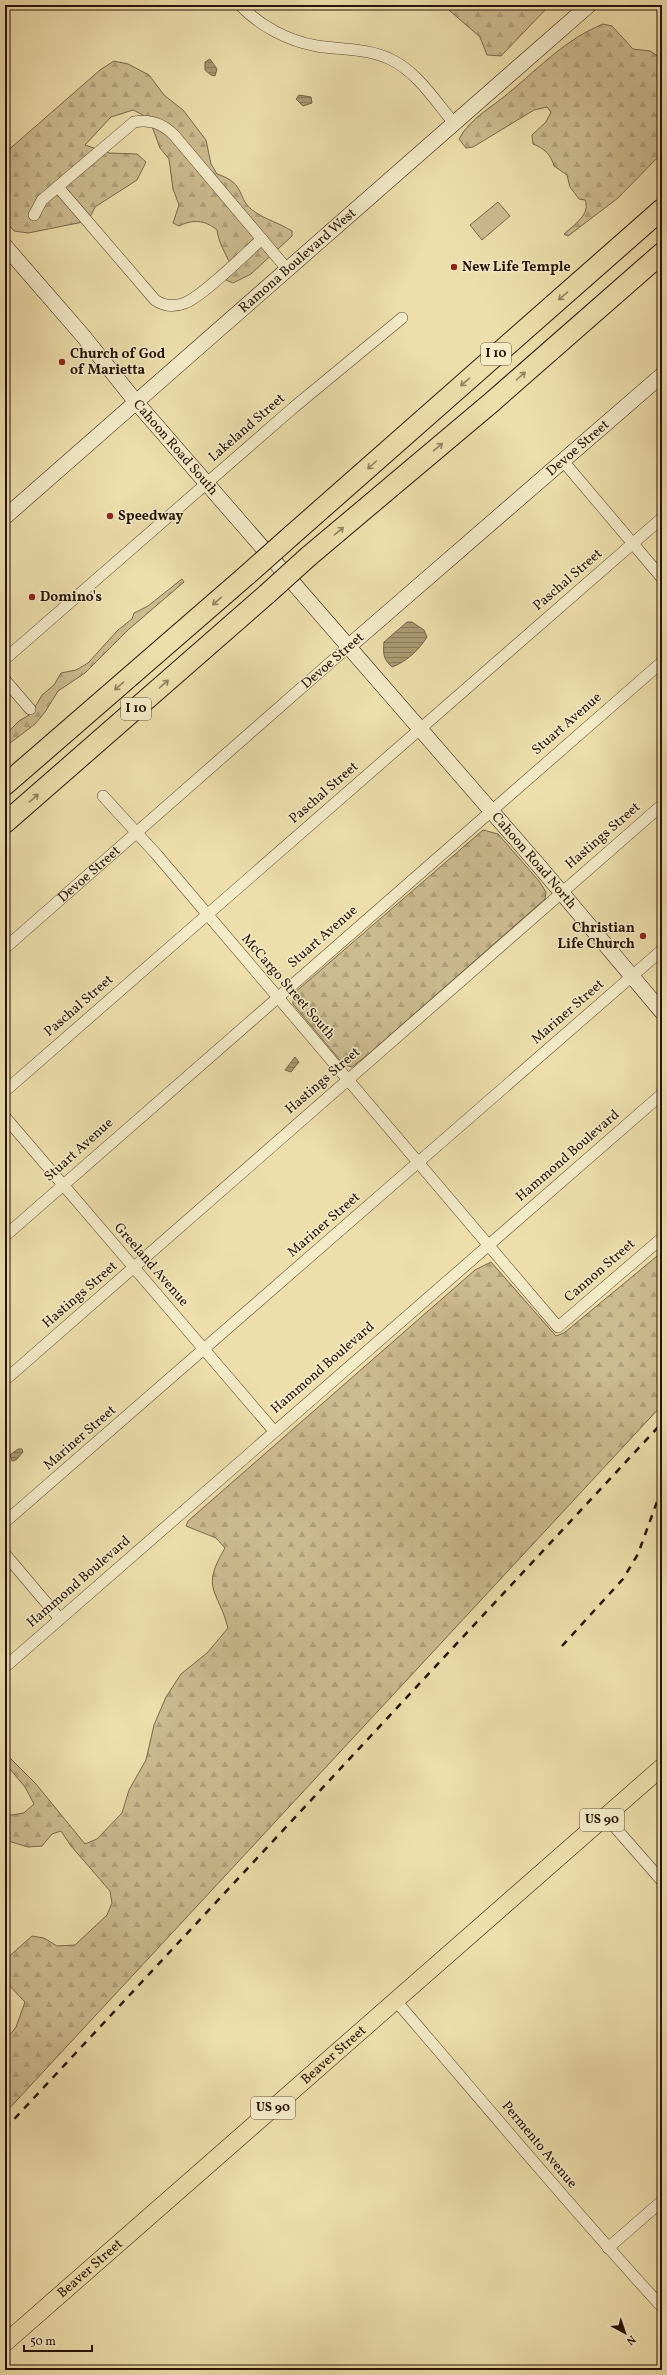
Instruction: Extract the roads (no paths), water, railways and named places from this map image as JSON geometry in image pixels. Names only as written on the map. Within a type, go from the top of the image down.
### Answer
[{"type":"highway","points":[[592,270],[662,200]]},
{"type":"highway","name":"I 10","points":[[5,785],[247,575],[662,209]]},
{"type":"highway","name":"I 10","points":[[5,823],[309,556],[662,253]]},
{"type":"highway","points":[[604,304],[662,269]]},
{"type":"main road","name":"Beaver Street","points":[[5,2343],[662,1767]]},
{"type":"street","points":[[240,5],[250,15],[272,30],[305,43],[317,46],[351,48],[382,56],[400,65],[412,74],[454,123]]},
{"type":"street","name":"Ramona Boulevard West","points":[[5,517],[589,5]]},
{"type":"street","points":[[34,215],[42,200],[134,122],[144,120],[154,122],[166,127],[174,135],[287,269]]},
{"type":"street","points":[[58,187],[155,300],[165,304],[176,306],[193,299],[262,239]]},
{"type":"street","name":"Cahoon Road South","points":[[5,246],[84,337],[136,402],[348,647]]},
{"type":"street","name":"Lakeland Street","points":[[5,659],[292,408],[402,318]]},
{"type":"street","name":"Devoe Street","points":[[5,948],[348,647],[662,375]]},
{"type":"street","points":[[562,461],[662,578]]},
{"type":"street","name":"Paschal Street","points":[[5,1091],[418,729],[662,518]]},
{"type":"street","points":[[348,647],[418,729]]},
{"type":"street","name":"Stuart Avenue","points":[[5,1236],[489,811],[662,662]]},
{"type":"street","points":[[5,680],[30,709]]},
{"type":"street","name":"Cahoon Road North","points":[[418,729],[561,893],[662,1012]]},
{"type":"street","name":"McCargo Street South","points":[[103,796],[277,997],[558,1327]]},
{"type":"street","name":"Hastings Street","points":[[5,1380],[662,805]]},
{"type":"street","name":"Mariner Street","points":[[5,1522],[662,950]]},
{"type":"street","name":"Hammond Boulevard","points":[[5,1667],[487,1245],[662,1094]]},
{"type":"street","name":"Greeland Avenue","points":[[5,1117],[274,1431]]},
{"type":"street","name":"Cannon Street","points":[[558,1327],[662,1238]]},
{"type":"street","points":[[5,1554],[60,1619]]},
{"type":"street","points":[[606,1817],[662,1881]]},
{"type":"street","name":"Permento Avenue","points":[[396,2000],[480,2098],[544,2176],[662,2307]]},
{"type":"street","points":[[608,2248],[662,2201]]},
{"type":"railway","points":[[5,2129],[662,1423]]},
{"type":"railway","points":[[562,1646],[623,1579],[638,1554],[662,1488]]},
{"type":"place","name":"New Life Temple","points":[[454,267]]},
{"type":"place","name":"Church of God of Marietta","points":[[62,362]]},
{"type":"place","name":"Speedway","points":[[110,516]]},
{"type":"place","name":"Domino's","points":[[32,597]]},
{"type":"place","name":"Christian Life Church","points":[[643,936]]}]
